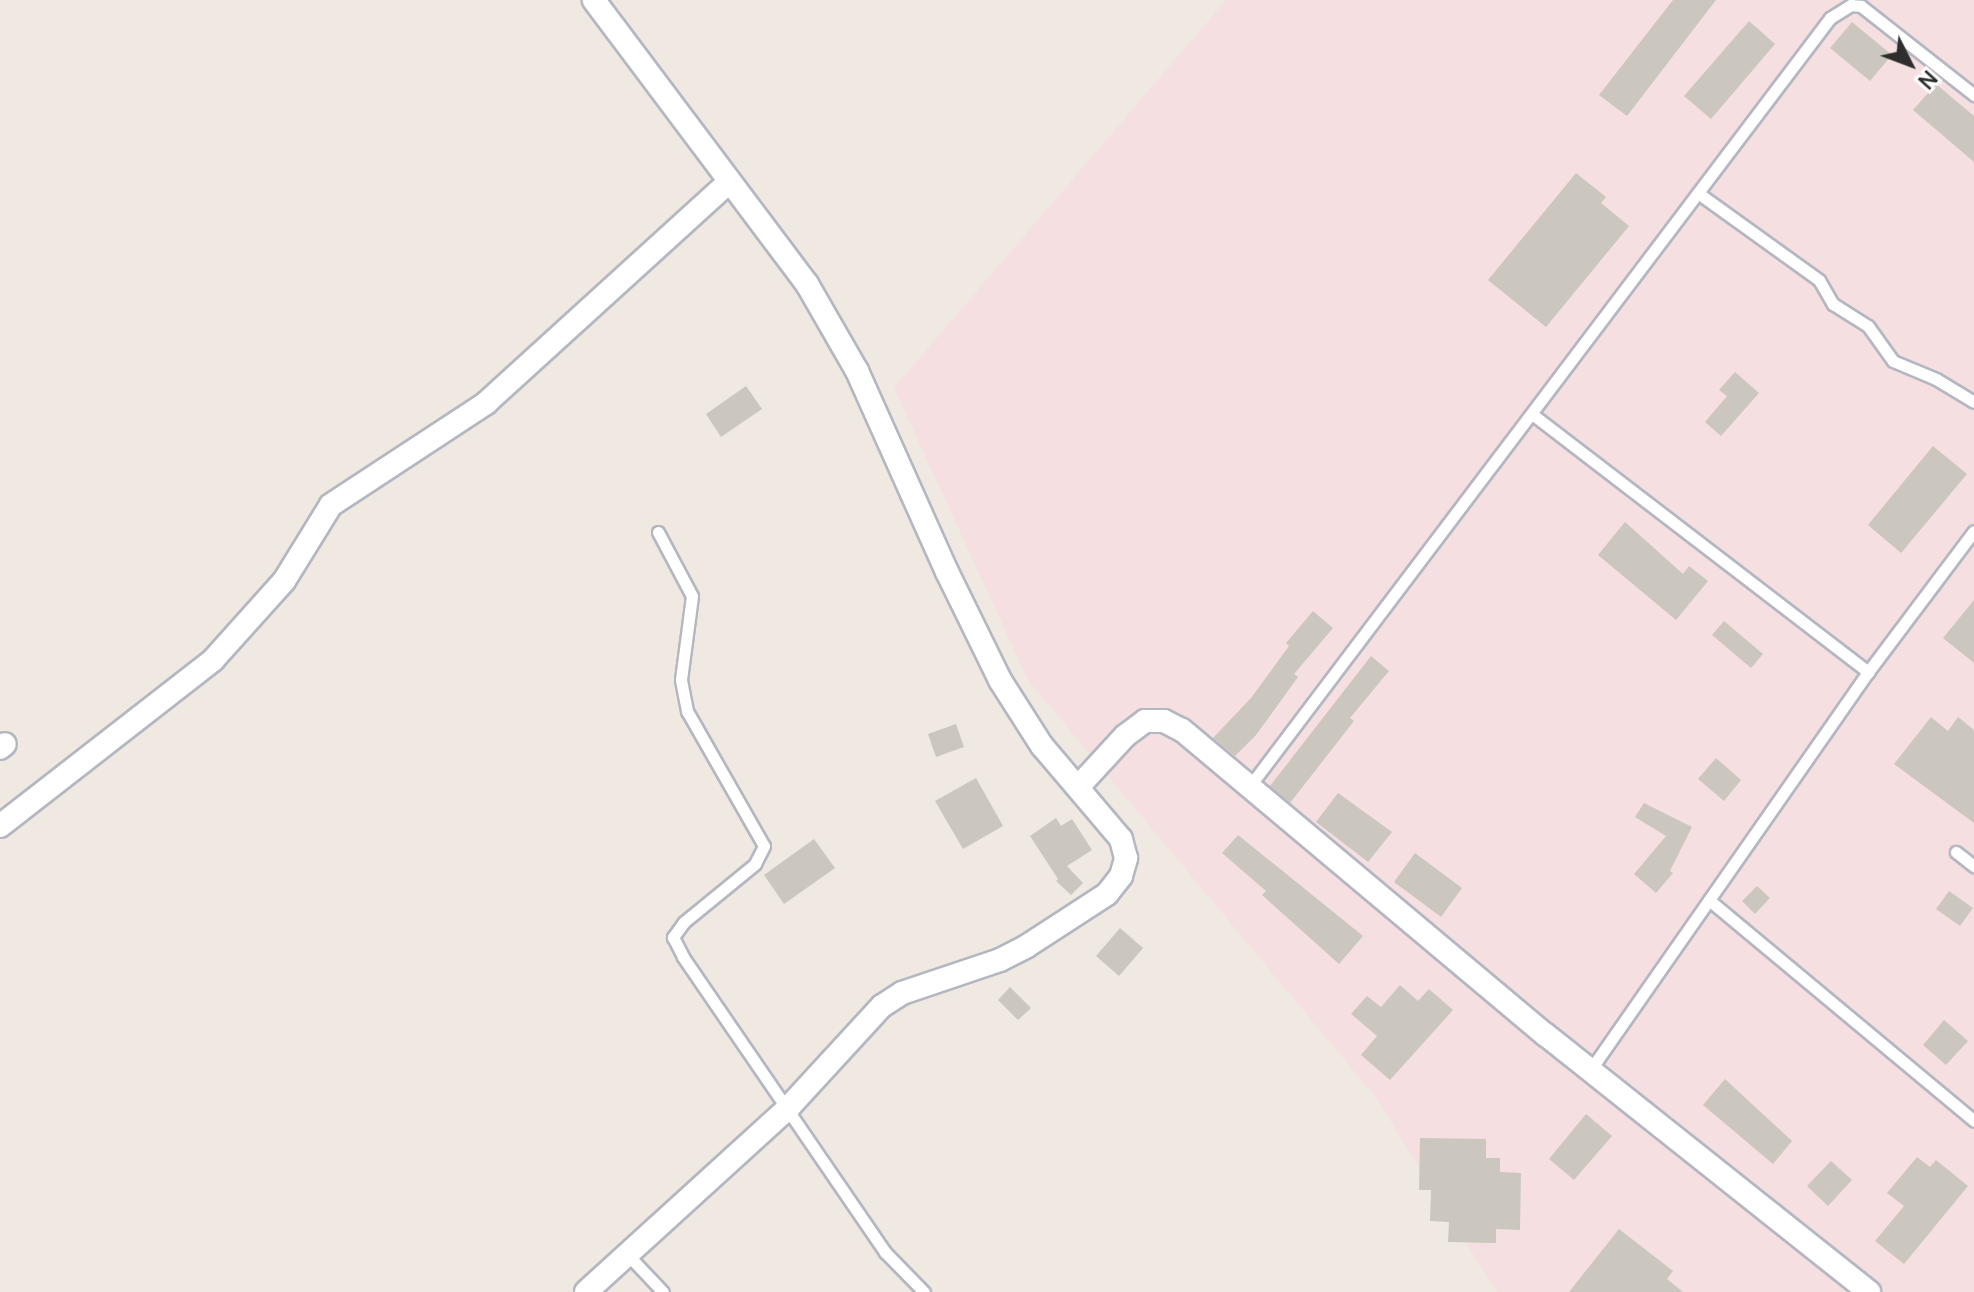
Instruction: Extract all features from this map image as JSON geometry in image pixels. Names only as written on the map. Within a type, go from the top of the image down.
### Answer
[{"type":"street","points":[[586,1292],[789,1107],[862,1024],[902,993],[1000,960],[1107,894],[1121,876],[1126,858],[1121,839],[1042,746],[1000,680],[947,572],[857,371],[807,284],[594,0]]},
{"type":"street","points":[[0,826],[213,660],[284,581],[331,505],[486,403],[729,182]]},
{"type":"street","points":[[1079,786],[1125,736],[1145,721],[1164,721],[1182,730],[1248,788],[1591,1069],[1869,1292]]},
{"type":"lane","points":[[1248,788],[1830,18],[1851,5],[1872,12],[1974,95]]},
{"type":"lane","points":[[1698,193],[1819,280],[1833,304],[1868,326],[1893,361],[1936,379],[1974,402]]},
{"type":"lane","points":[[1532,414],[1868,672]]},
{"type":"lane","points":[[1591,1069],[1868,672],[1974,531]]},
{"type":"lane","points":[[658,532],[692,596],[681,680],[687,711],[764,846],[755,864],[684,922],[673,937],[683,957],[789,1107],[885,1252],[924,1292]]},
{"type":"lane","points":[[1956,852],[1974,866]]},
{"type":"lane","points":[[1709,900],[1974,1121]]},
{"type":"lane","points":[[627,1254],[663,1292]]},
{"type":"shaded area","points":[[1226,0],[1974,0],[1974,1292],[1497,1292],[1374,1095],[1028,680],[894,388]]},
{"type":"building","points":[[1673,0],[1716,0],[1627,116],[1599,95]]},
{"type":"building","points":[[1749,21],[1775,44],[1711,119],[1684,96]]},
{"type":"building","points":[[1852,22],[1892,55],[1870,81],[1830,48]]},
{"type":"building","points":[[1936,84],[1974,116],[1974,162],[1913,110]]},
{"type":"building","points":[[1576,173],[1606,197],[1601,203],[1629,226],[1546,327],[1488,280]]},
{"type":"building","points":[[1735,372],[1759,393],[1721,436],[1705,422],[1727,396],[1719,390]]},
{"type":"building","points":[[746,386],[762,409],[721,437],[706,414]]},
{"type":"building","points":[[1933,446],[1967,474],[1901,553],[1868,525]]},
{"type":"building","points":[[1625,522],[1683,574],[1689,566],[1708,581],[1676,620],[1598,555]]},
{"type":"building","points":[[1974,600],[1974,663],[1943,638]]},
{"type":"building","points":[[1313,611],[1333,628],[1294,674],[1298,677],[1256,735],[1235,756],[1213,738],[1251,698],[1289,646],[1286,643]]},
{"type":"building","points":[[1724,621],[1763,654],[1751,668],[1712,635]]},
{"type":"building","points":[[1371,656],[1389,671],[1350,718],[1354,721],[1290,803],[1270,786]]},
{"type":"building","points":[[1931,717],[1948,731],[1958,717],[1974,730],[1974,823],[1894,764]]},
{"type":"building","points":[[956,724],[964,747],[936,757],[928,734]]},
{"type":"building","points":[[1716,758],[1741,780],[1724,801],[1698,779]]},
{"type":"building","points":[[976,778],[1003,826],[963,849],[935,801]]},
{"type":"building","points":[[1338,793],[1392,832],[1368,862],[1316,822]]},
{"type":"building","points":[[1644,803],[1692,827],[1670,871],[1673,873],[1656,893],[1634,874],[1666,836],[1635,817]]},
{"type":"building","points":[[1056,818],[1061,826],[1072,819],[1092,850],[1067,866],[1083,883],[1071,895],[1056,881],[1058,879],[1030,836]]},
{"type":"building","points":[[1238,835],[1363,936],[1339,964],[1262,895],[1266,891],[1222,853]]},
{"type":"building","points":[[814,839],[835,868],[784,904],[764,875]]},
{"type":"building","points":[[1415,853],[1462,888],[1441,917],[1394,882]]},
{"type":"building","points":[[1757,886],[1770,898],[1755,914],[1742,901]]},
{"type":"building","points":[[1949,891],[1973,908],[1960,926],[1936,909]]},
{"type":"building","points":[[1120,928],[1143,948],[1119,976],[1096,956]]},
{"type":"building","points":[[1400,985],[1418,1001],[1429,989],[1453,1010],[1390,1080],[1361,1055],[1377,1036],[1351,1014],[1367,996],[1381,1007]]},
{"type":"building","points":[[1010,987],[1031,1008],[1018,1020],[998,1000]]},
{"type":"building","points":[[1944,1020],[1968,1041],[1946,1065],[1923,1045]]},
{"type":"building","points":[[1725,1079],[1792,1141],[1773,1164],[1703,1105]]},
{"type":"building","points":[[1586,1114],[1612,1136],[1574,1180],[1549,1159]]},
{"type":"building","points":[[1420,1138],[1486,1139],[1486,1158],[1500,1158],[1500,1172],[1521,1173],[1520,1230],[1496,1229],[1496,1243],[1448,1242],[1449,1222],[1430,1221],[1431,1190],[1419,1190]]},
{"type":"building","points":[[1917,1157],[1930,1167],[1936,1160],[1968,1186],[1904,1264],[1875,1241],[1904,1206],[1887,1193]]},
{"type":"building","points":[[1831,1161],[1852,1180],[1828,1206],[1807,1186]]},
{"type":"building","points":[[1619,1229],[1673,1271],[1667,1279],[1683,1292],[1569,1292]]}]
